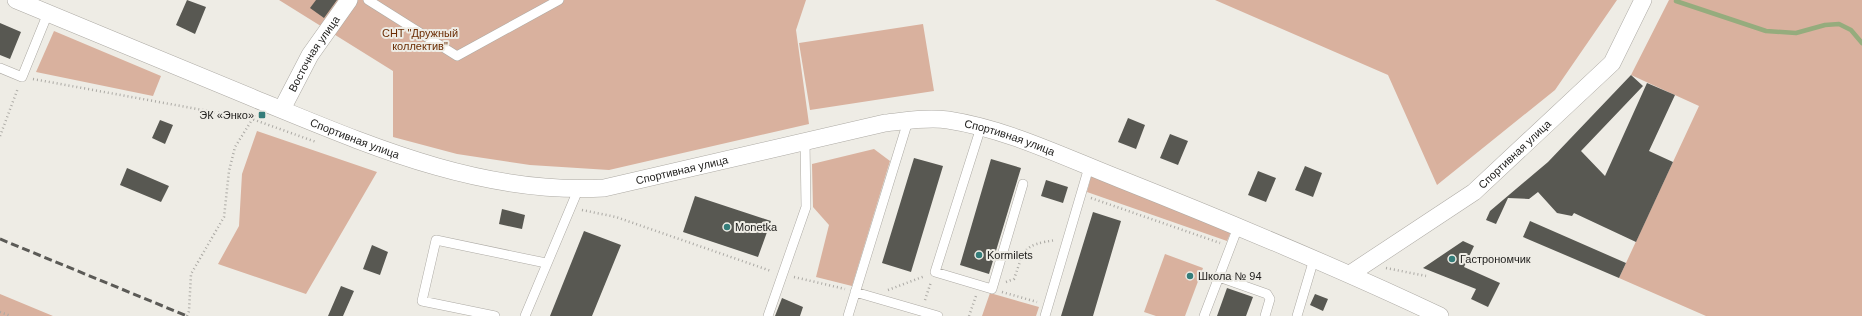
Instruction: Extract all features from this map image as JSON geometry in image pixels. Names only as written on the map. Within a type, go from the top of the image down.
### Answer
[{"type":"street","name":"Спортивная улица","points":[[16,0],[367,144],[453,172],[541,188],[578,190],[604,188],[885,124],[908,121],[946,120],[981,127],[1039,147],[1238,227],[1350,274],[1440,316]]},
{"type":"street","name":"Восточная улица","points":[[282,109],[310,55],[348,0]]},
{"type":"street","name":"Спортивная улица","points":[[1350,274],[1474,192],[1612,63],[1643,0]]},
{"type":"lane","points":[[368,0],[457,56],[559,0]]},
{"type":"lane","points":[[0,68],[22,77],[48,13]]},
{"type":"lane","points":[[848,316],[908,121]]},
{"type":"lane","points":[[981,127],[935,272],[992,290],[1023,184]]},
{"type":"lane","points":[[768,316],[806,207],[805,141]]},
{"type":"lane","points":[[1045,316],[1089,167]]},
{"type":"lane","points":[[525,316],[578,190]]},
{"type":"lane","points":[[1204,316],[1238,227]]},
{"type":"lane","points":[[495,316],[422,301],[436,240],[546,263]]},
{"type":"lane","points":[[1297,316],[1314,259]]},
{"type":"lane","points":[[1218,277],[1267,294],[1270,299],[1265,316]]},
{"type":"lane","points":[[855,292],[938,316]]},
{"type":"path","points":[[0,136],[22,77]]},
{"type":"path","points":[[187,316],[189,311],[191,274],[224,217],[229,171],[235,147],[252,119]]},
{"type":"path","points":[[1081,194],[1230,246]]},
{"type":"path","points":[[992,290],[1014,279],[1025,250],[1035,243],[1068,238]]},
{"type":"path","points":[[871,296],[935,272]]},
{"type":"path","points":[[922,311],[935,272]]},
{"type":"path","points":[[969,316],[979,286]]},
{"type":"path","points":[[992,290],[1048,305]]},
{"type":"path","points":[[0,312],[10,316]]},
{"type":"green space","name":"СНТ \"Дружный коллектив\"","points":[[279,0],[806,0],[796,30],[809,124],[609,170],[530,165],[457,154],[393,137],[393,71]]},
{"type":"green space","points":[[1215,0],[1617,0],[1555,90],[1437,185],[1388,75]]},
{"type":"green space","points":[[1669,0],[1862,0],[1862,316],[1706,316],[1619,278],[1699,106],[1631,75]]},
{"type":"green space","points":[[923,24],[934,91],[810,110],[799,43]]},
{"type":"green space","points":[[54,31],[161,76],[153,96],[36,72]]},
{"type":"green space","points":[[257,131],[377,172],[306,294],[218,264],[239,226],[242,174]]},
{"type":"green space","points":[[874,149],[890,161],[852,286],[816,277],[829,225],[813,207],[812,164]]},
{"type":"green space","points":[[1092,173],[1232,229],[1227,241],[1087,192]]},
{"type":"green space","points":[[1165,254],[1203,268],[1185,316],[1156,316],[1144,312]]},
{"type":"green space","points":[[990,293],[1039,307],[1036,316],[982,316]]},
{"type":"green space","points":[[0,294],[53,316],[0,316]]},
{"type":"building","points":[[187,0],[206,7],[195,34],[176,25]]},
{"type":"building","points":[[316,0],[337,0],[324,18],[310,8]]},
{"type":"building","points":[[0,23],[21,32],[10,59],[0,55]]},
{"type":"building","points":[[1631,75],[1643,86],[1581,151],[1605,176],[1647,83],[1675,95],[1649,151],[1673,162],[1636,242],[1574,213],[1572,216],[1557,213],[1538,192],[1529,199],[1508,198],[1496,224],[1486,220],[1490,211],[1548,162]]},
{"type":"building","points":[[1128,118],[1145,125],[1136,149],[1118,142]]},
{"type":"building","points":[[160,120],[173,125],[165,144],[152,138]]},
{"type":"building","points":[[1170,134],[1188,141],[1178,165],[1160,158]]},
{"type":"building","points":[[914,158],[943,166],[911,272],[882,263]]},
{"type":"building","points":[[991,159],[1021,168],[989,274],[960,265]]},
{"type":"building","points":[[1305,166],[1322,173],[1313,197],[1295,190]]},
{"type":"building","points":[[127,168],[169,186],[161,202],[120,185]]},
{"type":"building","points":[[1258,171],[1276,178],[1266,202],[1248,195]]},
{"type":"building","points":[[1046,180],[1068,187],[1063,203],[1041,196]]},
{"type":"building","name":"Monetka","points":[[695,196],[771,221],[758,257],[683,232]]},
{"type":"building","points":[[502,209],[525,215],[522,229],[499,224]]},
{"type":"building","points":[[1093,212],[1121,221],[1093,316],[1061,316]]},
{"type":"building","points":[[1530,221],[1626,263],[1619,278],[1523,237]]},
{"type":"building","points":[[584,231],[621,245],[592,316],[550,316]]},
{"type":"building","points":[[1463,241],[1474,246],[1464,267],[1500,283],[1488,307],[1471,299],[1476,289],[1423,268]]},
{"type":"building","points":[[372,245],[388,252],[380,275],[363,269]]},
{"type":"building","points":[[341,286],[354,291],[343,316],[328,316]]},
{"type":"building","points":[[1227,288],[1253,297],[1246,316],[1217,316]]},
{"type":"building","points":[[1315,294],[1328,299],[1323,311],[1310,305]]},
{"type":"building","points":[[782,298],[803,307],[800,316],[775,316]]},
{"type":"waterway","points":[[1676,1],[1766,31],[1796,33],[1825,25],[1839,24],[1851,30],[1862,43]]},
{"type":"railway","points":[[0,239],[187,316]]},
{"type":"place","name":"ЭК «Энко»","points":[[262,115]]},
{"type":"place","name":"Monetka","points":[[727,227]]},
{"type":"place","name":"Kormilets","points":[[979,255]]},
{"type":"place","name":"Гастрономчик","points":[[1452,259]]},
{"type":"place","name":"Школа № 94","points":[[1190,276]]}]
